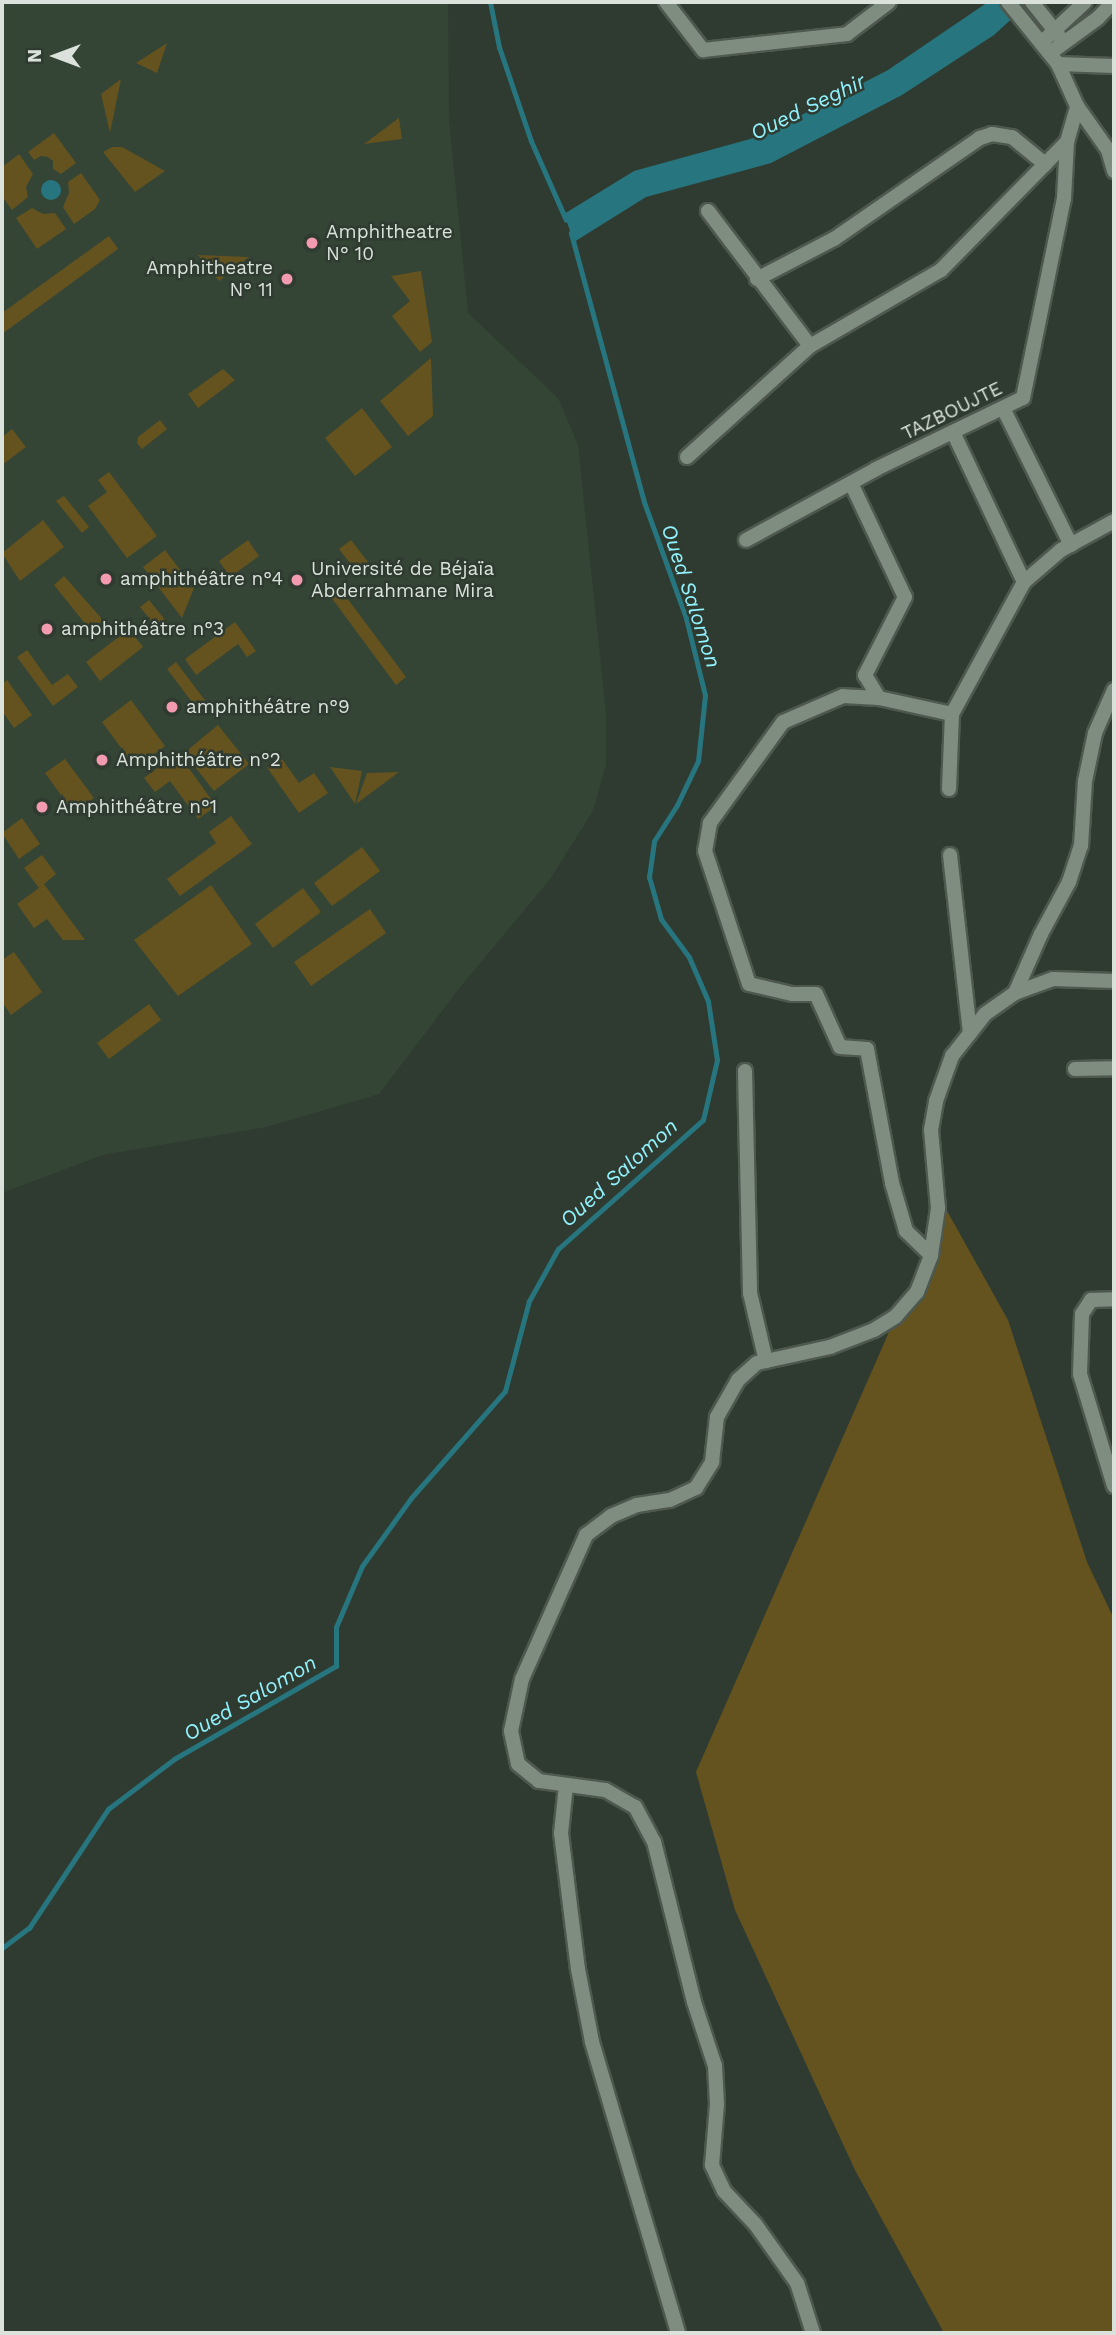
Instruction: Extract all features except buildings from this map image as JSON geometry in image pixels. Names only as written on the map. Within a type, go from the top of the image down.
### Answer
[{"type":"street","points":[[666,2],[704,50],[847,34],[889,2]]},
{"type":"street","points":[[1008,2],[1050,53],[1077,106],[1108,150],[1114,171]]},
{"type":"street","points":[[1032,2],[1065,44]]},
{"type":"street","points":[[1050,53],[1055,31],[1085,2]]},
{"type":"street","points":[[1050,53],[1065,44],[1112,2]]},
{"type":"street","points":[[1050,53],[1114,66]]},
{"type":"street","name":"TAZBOUJTE","points":[[746,540],[851,483],[1023,398],[1064,198],[1067,142],[1077,106]]},
{"type":"street","points":[[757,279],[834,239],[980,138],[992,134],[1012,137],[1045,164]]},
{"type":"street","points":[[687,457],[810,346],[942,270],[1067,142]]},
{"type":"street","points":[[708,211],[810,346]]},
{"type":"street","points":[[1003,408],[1072,545]]},
{"type":"street","points":[[953,432],[1024,582]]},
{"type":"street","points":[[851,483],[905,597],[865,675],[843,696],[783,722],[710,823],[705,851],[749,984],[792,995],[816,995],[840,1047],[867,1049],[892,1183],[906,1231],[931,1255]]},
{"type":"street","points":[[948,789],[952,714],[1024,582],[1072,545],[1114,521]]},
{"type":"street","points":[[865,675],[878,698]]},
{"type":"street","points":[[1016,993],[1041,934],[1069,882],[1081,846],[1085,781],[1095,733],[1114,690]]},
{"type":"street","points":[[843,696],[878,698],[952,714]]},
{"type":"street","points":[[950,855],[970,1033]]},
{"type":"street","points":[[813,2333],[797,2283],[755,2224],[724,2191],[712,2165],[717,2104],[715,2066],[694,2002],[654,1842],[635,1807],[604,1790],[539,1781],[518,1764],[510,1731],[522,1679],[569,1568],[586,1535],[611,1516],[637,1505],[670,1500],[696,1488],[712,1462],[717,1418],[738,1380],[757,1363],[830,1347],[874,1330],[896,1316],[917,1292],[931,1255],[938,1208],[931,1130],[936,1101],[952,1056],[985,1014],[1016,993],[1053,979],[1114,981]]},
{"type":"street","points":[[1075,1069],[1114,1068]]},
{"type":"street","points":[[745,1071],[750,1293],[766,1361]]},
{"type":"street","points":[[1114,1299],[1091,1300],[1082,1314],[1080,1374],[1114,1486]]},
{"type":"street","points":[[566,1785],[561,1833],[578,1969],[592,2042],[678,2333]]},
{"type":"shaded area","name":"Université de Béjaïa Abderrahmane Mira","points":[[2,2],[448,2],[449,120],[468,313],[558,398],[578,445],[606,714],[606,764],[593,811],[550,879],[461,986],[379,1094],[266,1127],[102,1155],[2,1193]]},
{"type":"shaded area","points":[[167,43],[157,73],[136,63]]},
{"type":"shaded area","points":[[121,79],[110,133],[101,94]]},
{"type":"shaded area","points":[[399,118],[402,139],[364,144]]},
{"type":"shaded area","points":[[54,133],[76,163],[61,174],[53,169],[53,161],[48,157],[41,156],[34,160],[28,152]]},
{"type":"shaded area","points":[[112,147],[122,147],[165,171],[135,192],[103,152]]},
{"type":"shaded area","points":[[19,154],[33,174],[26,187],[28,197],[12,210],[2,196],[2,167]]},
{"type":"shaded area","points":[[81,173],[100,200],[95,209],[74,224],[63,207],[69,193],[68,182]]},
{"type":"shaded area","points":[[32,208],[43,214],[55,213],[66,229],[37,249],[16,218]]},
{"type":"shaded area","points":[[109,236],[118,249],[2,334],[2,313]]},
{"type":"shaded area","points":[[198,255],[249,257],[219,281]]},
{"type":"shaded area","points":[[421,271],[432,342],[420,352],[392,316],[410,301],[391,276]]},
{"type":"shaded area","points":[[431,358],[433,416],[408,436],[380,401]]},
{"type":"shaded area","points":[[223,369],[235,380],[198,408],[188,394]]},
{"type":"shaded area","points":[[362,408],[392,447],[355,476],[325,438]]},
{"type":"shaded area","points":[[160,420],[167,429],[142,449],[137,443],[138,437]]},
{"type":"shaded area","points":[[12,429],[26,447],[2,465],[2,437]]},
{"type":"shaded area","points":[[109,472],[157,536],[127,558],[88,506],[107,492],[98,480]]},
{"type":"shaded area","points":[[64,496],[89,527],[82,533],[56,501]]},
{"type":"shaded area","points":[[43,520],[64,547],[20,581],[2,553]]},
{"type":"shaded area","points":[[248,540],[259,556],[230,577],[219,561]]},
{"type":"shaded area","points":[[351,540],[368,562],[356,571],[339,549]]},
{"type":"shaded area","points":[[165,550],[194,588],[182,618],[143,567]]},
{"type":"shaded area","points":[[64,576],[103,620],[91,631],[54,585]]},
{"type":"shaded area","points":[[338,586],[406,677],[396,685],[328,593]]},
{"type":"shaded area","points":[[149,600],[171,627],[162,634],[140,607]]},
{"type":"shaded area","points":[[235,622],[256,651],[247,657],[238,644],[196,675],[185,659]]},
{"type":"shaded area","points":[[129,629],[143,647],[100,681],[86,662]]},
{"type":"shaded area","points":[[27,650],[52,685],[68,674],[78,687],[53,706],[17,657]]},
{"type":"shaded area","points":[[176,662],[210,707],[201,714],[167,669]]},
{"type":"shaded area","points":[[7,680],[32,715],[14,728],[2,711],[2,684]]},
{"type":"shaded area","points":[[131,700],[165,746],[136,768],[102,722]]},
{"type":"shaded area","points":[[218,725],[249,764],[214,791],[184,753]]},
{"type":"shaded area","points":[[178,753],[216,806],[198,819],[170,781],[155,792],[144,778]]},
{"type":"shaded area","points":[[280,756],[299,783],[314,773],[328,793],[299,813],[266,766]]},
{"type":"shaded area","points":[[65,759],[94,798],[74,813],[45,773]]},
{"type":"shaded area","points":[[330,767],[362,771],[355,804]]},
{"type":"shaded area","points":[[399,772],[356,804],[367,773]]},
{"type":"shaded area","points":[[231,816],[252,844],[180,896],[167,879],[216,843],[209,832]]},
{"type":"shaded area","points":[[22,818],[40,844],[19,859],[2,833]]},
{"type":"shaded area","points":[[362,847],[380,871],[332,906],[314,883]]},
{"type":"shaded area","points":[[42,855],[56,874],[44,884],[85,940],[63,940],[47,919],[34,928],[17,904],[39,888],[24,868]]},
{"type":"shaded area","points":[[211,885],[252,944],[178,996],[134,940]]},
{"type":"shaded area","points":[[303,888],[321,912],[273,948],[255,924]]},
{"type":"shaded area","points":[[370,909],[386,933],[311,986],[294,962]]},
{"type":"shaded area","points":[[14,952],[42,992],[11,1015],[2,1002],[2,960]]},
{"type":"shaded area","points":[[149,1004],[161,1020],[109,1059],[97,1043]]},
{"type":"shaded area","points":[[937,1193],[1008,1320],[1087,1562],[1114,1619],[1114,2333],[944,2333],[855,2170],[735,1910],[696,1772],[896,1316],[917,1292]]},
{"type":"water","points":[[988,2],[1030,2],[994,35],[902,95],[771,163],[646,197],[574,242],[564,214],[634,171],[761,136],[888,70]]},
{"type":"water","points":[[51,180],[58,183],[61,190],[58,197],[51,200],[44,197],[41,190],[44,183]]},
{"type":"waterway","name":"Oued Salomon","points":[[490,2],[499,47],[531,141],[566,220]]},
{"type":"waterway","name":"Oued Salomon","points":[[2,1948],[29,1928],[108,1809],[174,1759],[336,1666],[336,1627],[362,1566],[411,1498],[505,1391],[529,1301],[558,1249],[703,1120],[717,1060],[708,1001],[689,957],[661,919],[649,877],[654,841],[677,805],[698,761],[705,695],[686,618],[644,502],[571,233]]},
{"type":"place","name":"Amphitheatre N° 10","points":[[312,243]]},
{"type":"place","name":"Amphitheatre N° 11","points":[[287,279]]},
{"type":"place","name":"amphithéâtre n°4","points":[[106,579]]},
{"type":"place","name":"Université de Béjaïa Abderrahmane Mira","points":[[297,580]]},
{"type":"place","name":"amphithéâtre n°3","points":[[47,629]]},
{"type":"place","name":"amphithéâtre n°9","points":[[172,707]]},
{"type":"place","name":"Amphithéâtre n°2","points":[[102,760]]},
{"type":"place","name":"Amphithéâtre n°1","points":[[42,807]]},
{"type":"water label","name":"Oued Seghir","points":[[808,107]]}]
